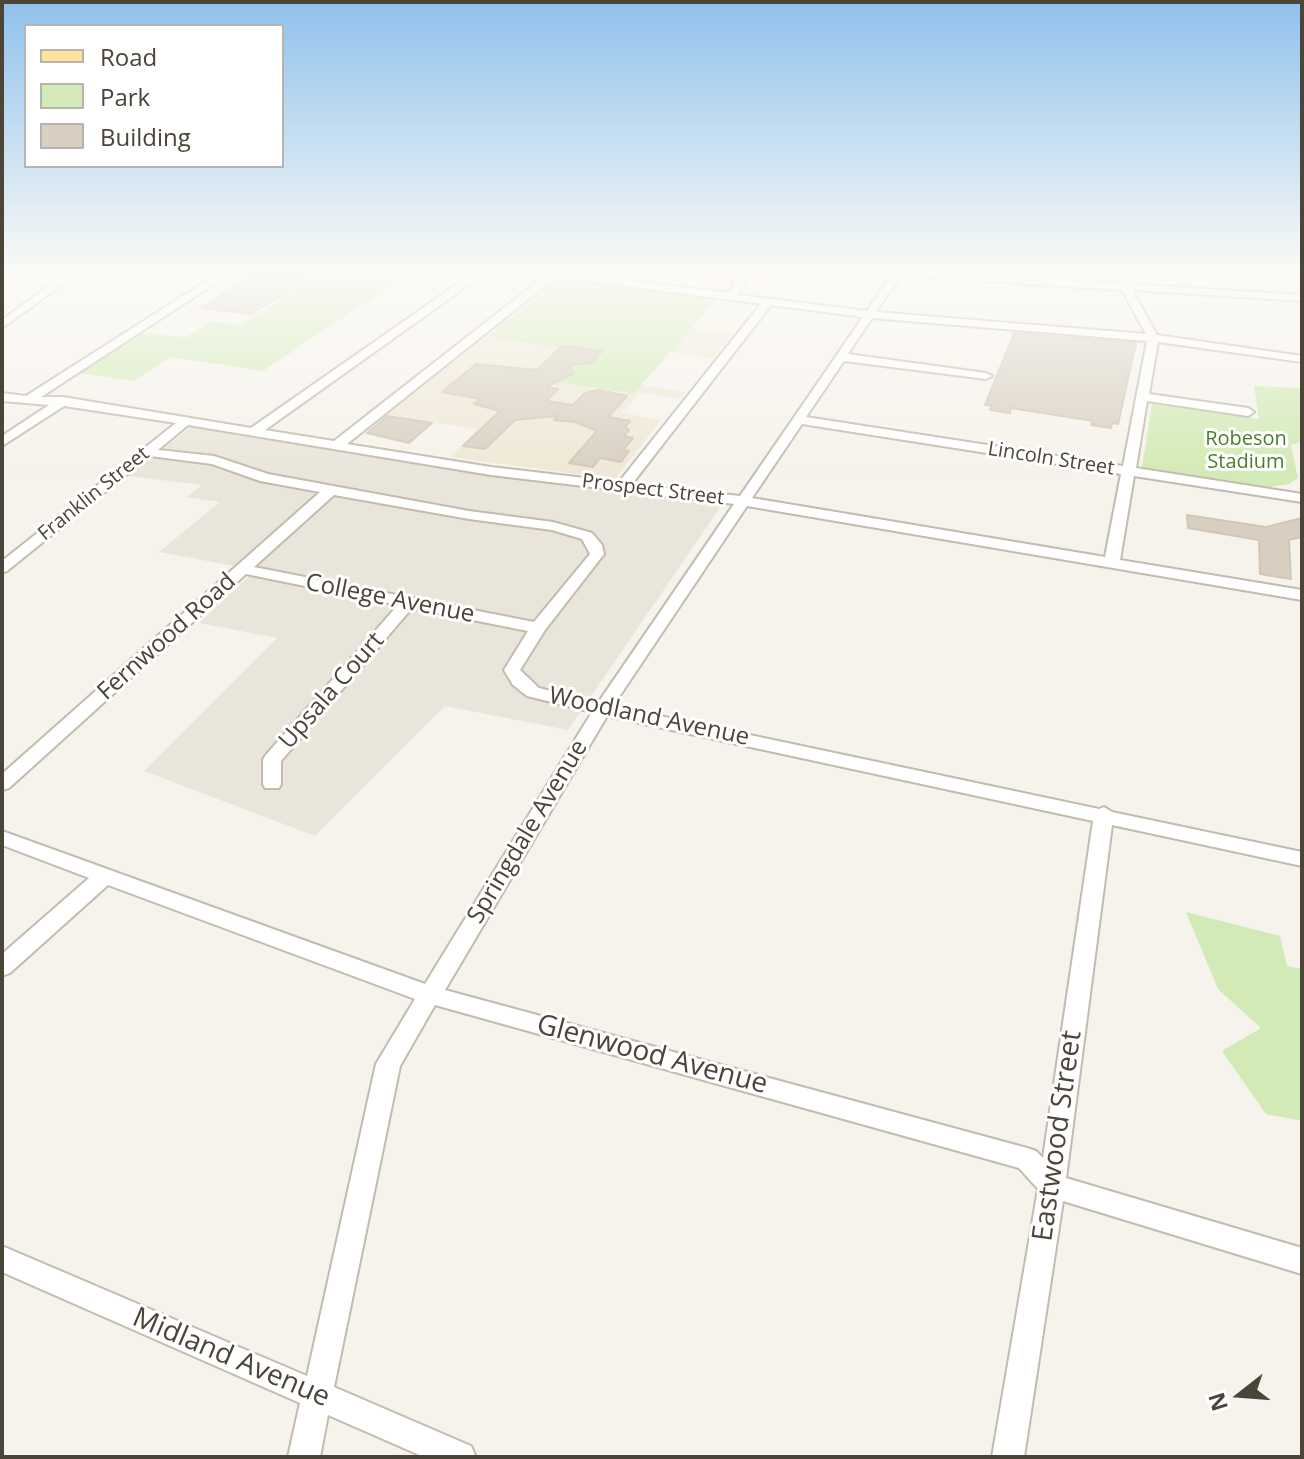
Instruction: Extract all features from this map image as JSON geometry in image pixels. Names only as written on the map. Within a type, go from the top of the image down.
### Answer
[{"type":"street","points":[[29,399],[123,339]]},
{"type":"street","points":[[254,432],[386,339]]},
{"type":"street","points":[[337,445],[471,339]]},
{"type":"street","points":[[623,486],[739,339]]},
{"type":"street","name":"Springdale Avenue","points":[[304,1457],[388,1064],[603,708],[855,339]]},
{"type":"street","points":[[1112,561],[1153,339]]},
{"type":"street","points":[[1161,339],[1302,359]]},
{"type":"street","points":[[843,357],[986,376]]},
{"type":"street","name":"Prospect Street","points":[[2,397],[63,401],[491,471],[745,501],[1302,595]]},
{"type":"street","points":[[1143,397],[1248,412]]},
{"type":"street","points":[[2,442],[63,401]]},
{"type":"street","name":"Lincoln Street","points":[[801,420],[1302,498]]},
{"type":"street","name":"Franklin Street","points":[[2,568],[186,421]]},
{"type":"street","name":"Woodland Avenue","points":[[146,452],[214,460],[265,478],[553,526],[587,536],[595,545],[597,554],[538,628],[512,670],[519,681],[533,692],[1302,859]]},
{"type":"street","name":"Fernwood Road","points":[[2,784],[331,490]]},
{"type":"street","name":"College Avenue","points":[[243,569],[538,628]]},
{"type":"street","name":"Upsala Court","points":[[272,784],[272,760],[408,603]]},
{"type":"street","name":"Eastwood Street","points":[[1008,1457],[1052,1186],[1104,814]]},
{"type":"street","name":"Glenwood Avenue","points":[[2,838],[430,995],[1027,1159],[1052,1186],[1302,1261]]},
{"type":"street","points":[[2,967],[104,876]]},
{"type":"street","name":"Midland Avenue","points":[[2,1259],[460,1457]]},
{"type":"shaded area","points":[[461,339],[727,339],[713,358],[669,352],[640,385],[686,392],[681,399],[640,393],[622,413],[661,420],[615,479],[450,457],[478,429],[365,413]]},
{"type":"shaded area","points":[[192,426],[503,477],[721,506],[568,730],[445,706],[315,836],[144,771],[277,638],[199,623],[256,570],[159,552],[220,502],[186,497],[202,485],[128,476]]},
{"type":"green space","points":[[133,339],[311,339],[263,371],[171,357],[134,381],[80,373]]},
{"type":"green space","points":[[502,339],[682,339],[634,393],[533,379],[564,348]]},
{"type":"green space","name":"Robeson Stadium","points":[[1254,386],[1302,388],[1302,442],[1291,445],[1298,478],[1289,484],[1269,487],[1142,467],[1152,404],[1259,419]]},
{"type":"green space","points":[[1186,912],[1280,936],[1287,966],[1302,969],[1302,1121],[1266,1114],[1222,1051],[1261,1028],[1218,989]]},
{"type":"building","points":[[1012,339],[1088,339],[1136,343],[1118,424],[1112,423],[1111,428],[1091,425],[1093,421],[1011,408],[1010,413],[990,410],[992,406],[985,405]]},
{"type":"building","points":[[567,346],[602,351],[591,363],[569,365],[574,373],[546,387],[558,389],[546,401],[573,405],[585,393],[599,390],[627,396],[608,417],[630,421],[625,427],[629,430],[624,436],[633,438],[623,450],[629,451],[621,462],[600,458],[593,467],[569,463],[597,431],[575,422],[554,420],[558,416],[515,420],[485,449],[463,446],[500,411],[474,404],[480,399],[442,392],[476,364],[537,370],[560,348]]},
{"type":"building","points":[[387,416],[432,423],[409,443],[367,433]]},
{"type":"building","points":[[1187,515],[1266,527],[1302,518],[1302,537],[1289,540],[1291,579],[1260,574],[1259,540],[1188,528]]}]
